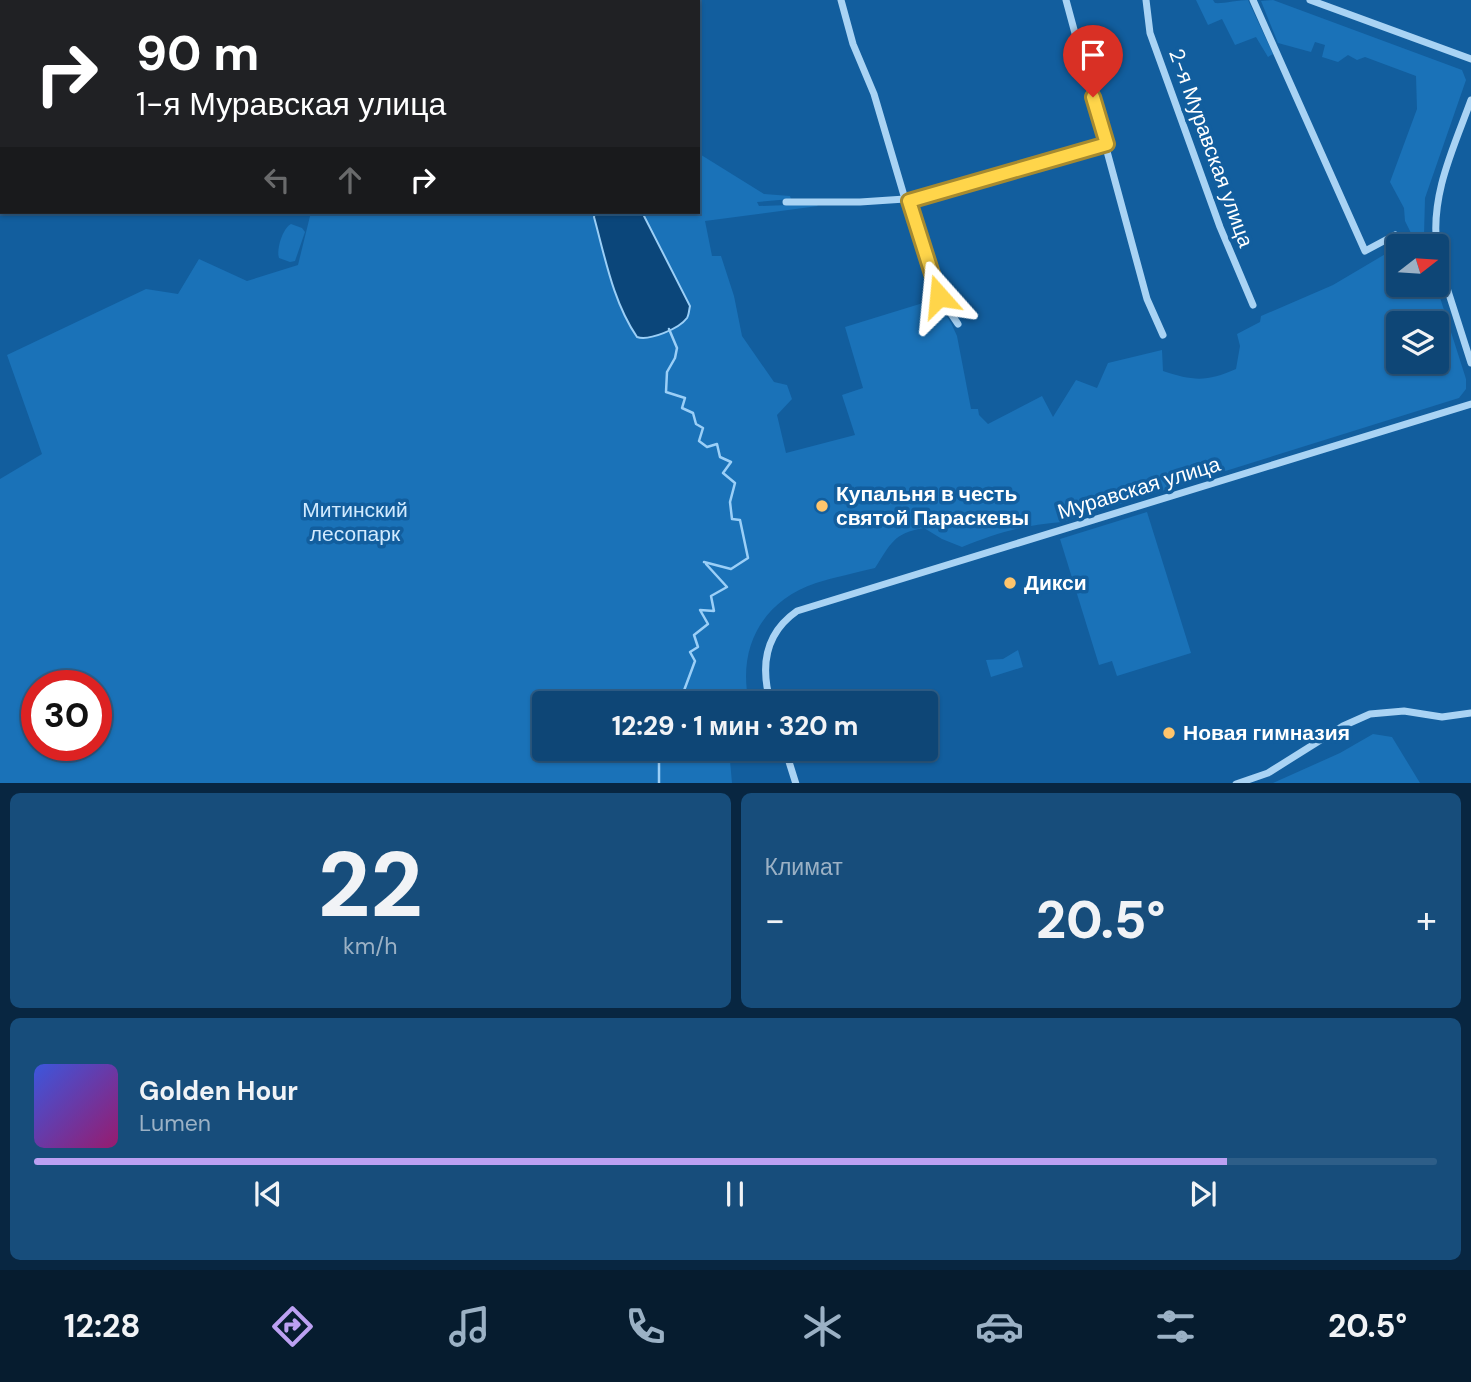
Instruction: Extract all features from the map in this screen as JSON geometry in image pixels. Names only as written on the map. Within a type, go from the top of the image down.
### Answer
[{"type":"street","points":[[841,0],[853,44],[874,94],[939,296],[958,324]]},
{"type":"street","points":[[1066,0],[1147,299],[1163,335]]},
{"type":"street","name":"2-я Муравская улица","points":[[1146,0],[1150,33],[1220,227],[1253,305]]},
{"type":"street","points":[[1253,0],[1365,251],[1386,240]]},
{"type":"street","points":[[1310,0],[1471,59]]},
{"type":"street","points":[[1436,234],[1438,195],[1471,100]]},
{"type":"street","points":[[786,202],[907,200],[1107,144]]},
{"type":"street","points":[[1449,294],[1471,363]]},
{"type":"street","name":"Муравская улица","points":[[768,691],[765,680],[766,653],[777,629],[797,611],[1471,404]]},
{"type":"street","points":[[1236,783],[1268,773],[1343,726],[1370,714],[1405,712],[1442,717],[1471,713]]},
{"type":"street","points":[[789,761],[796,783]]},
{"type":"green space","points":[[1196,0],[1213,0],[1218,3],[1248,0],[1273,54],[1268,57],[1256,37],[1235,45],[1222,19],[1208,25]]},
{"type":"green space","name":"Митинский лесопарк","points":[[1273,0],[1462,70],[1466,80],[1425,198],[1424,234],[1410,234],[1404,208],[1390,182],[1417,109],[1416,76],[1365,57],[1357,60],[1348,55],[1338,62],[1322,57],[1325,45],[1315,42],[1311,52],[1278,43],[1261,1]]},
{"type":"green space","name":"Митинский лесопарк","points":[[700,154],[764,194],[790,196],[791,199],[757,202],[759,206],[816,204],[818,206],[705,221],[712,256],[721,256],[734,296],[742,336],[774,382],[787,385],[792,399],[777,415],[786,453],[855,435],[842,395],[863,388],[845,327],[936,299],[957,336],[971,409],[978,409],[979,415],[988,424],[1042,396],[1053,417],[1076,380],[1097,388],[1108,363],[1162,350],[1163,371],[1183,377],[1208,378],[1236,369],[1240,346],[1237,334],[1260,322],[1261,316],[1333,285],[1386,254],[1386,298],[1440,298],[1444,311],[1386,311],[1386,374],[1449,374],[1449,326],[1466,379],[1466,389],[1459,398],[1062,522],[1011,530],[962,547],[924,528],[906,533],[889,546],[875,568],[816,583],[797,591],[768,614],[751,646],[747,664],[747,691],[532,691],[532,761],[730,761],[732,783],[0,783],[0,479],[42,454],[7,355],[146,289],[178,294],[199,259],[247,281],[298,265],[311,214],[595,214],[615,294],[637,337],[643,339],[676,327],[669,267],[643,214],[700,214]]},
{"type":"green space","points":[[291,224],[305,232],[295,261],[290,262],[279,258],[278,254],[283,234]]},
{"type":"green space","points":[[1147,512],[1191,653],[1117,676],[1112,661],[1099,665],[1060,539]]},
{"type":"green space","points":[[1018,650],[1023,667],[991,677],[986,660],[1003,659]]},
{"type":"green space","points":[[1373,734],[1392,737],[1420,783],[1273,783],[1340,753]]},
{"type":"shaded area","points":[[595,214],[643,214],[690,306],[688,317],[683,322],[656,336],[637,337],[616,294]]},
{"type":"waterway","points":[[669,329],[677,348],[667,372],[666,392],[685,398],[682,408],[693,413],[696,424],[703,428],[699,441],[707,447],[717,444],[720,457],[731,462],[723,473],[735,483],[730,502],[732,519],[740,520],[748,558],[731,569],[704,562]]},
{"type":"waterway","points":[[684,691],[695,661],[690,652],[698,647],[694,635],[708,624],[700,610],[714,611],[711,596],[727,587],[706,564]]},
{"type":"waterway","points":[[659,783],[660,761]]},
{"type":"place","name":"Купальня в честь святой Параскевы","points":[[822,506]]},
{"type":"place","name":"Дикси","points":[[1010,583]]},
{"type":"place","name":"Новая гимназия","points":[[1169,733]]},
{"type":"route","points":[[939,296],[909,201],[1107,144],[1093,97]]}]
